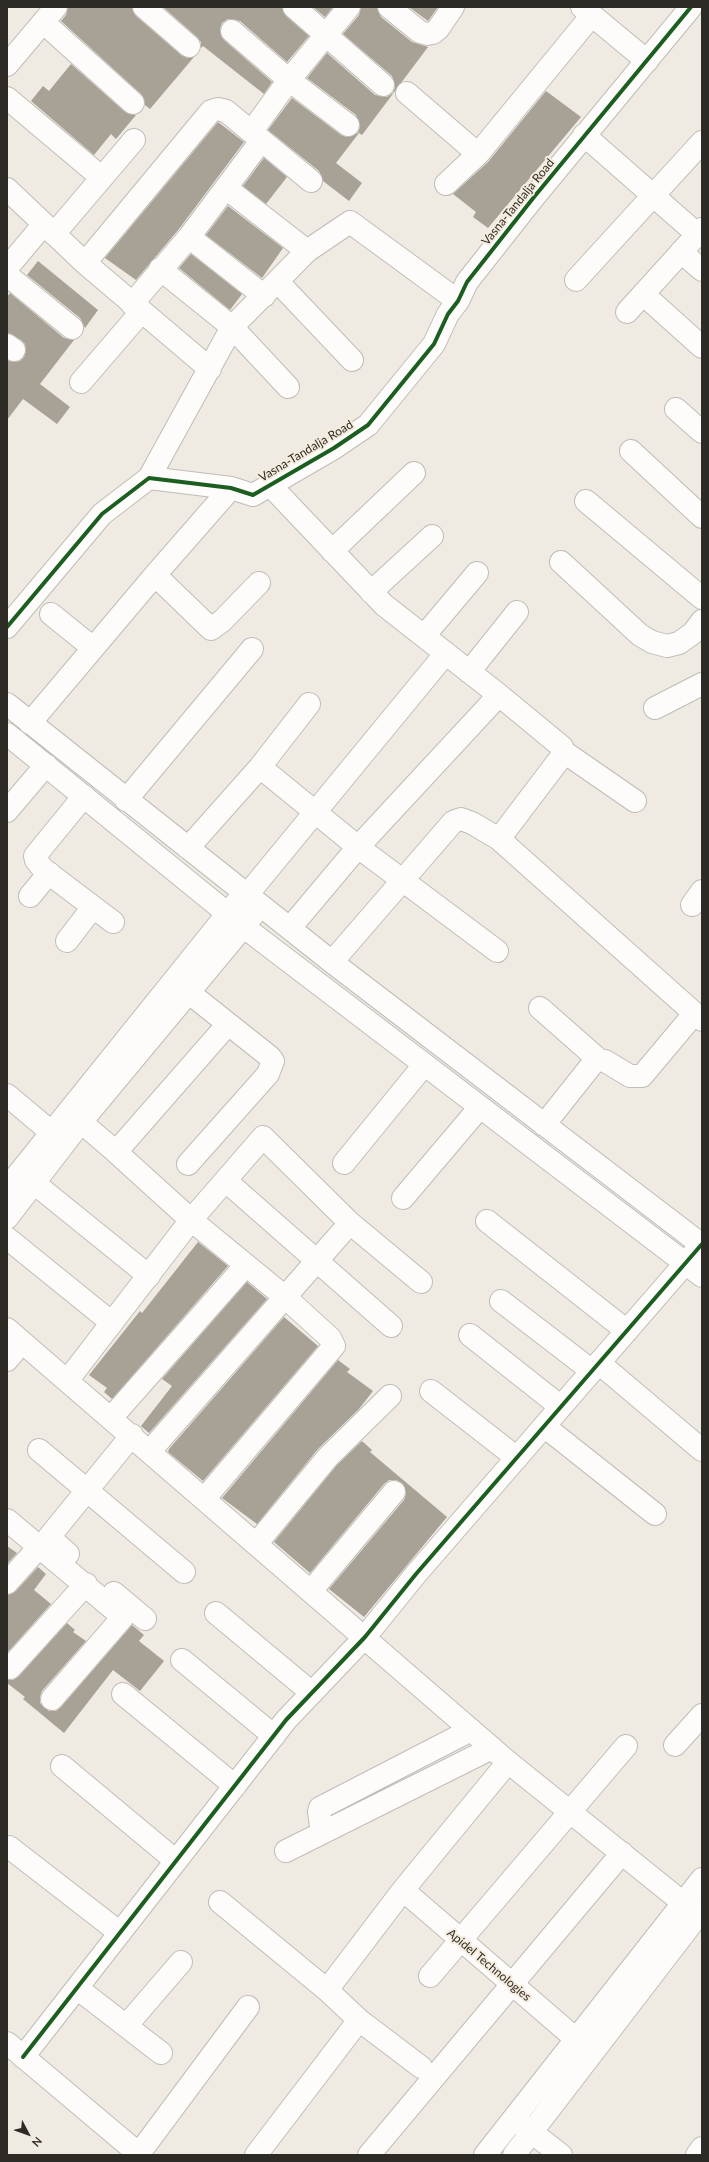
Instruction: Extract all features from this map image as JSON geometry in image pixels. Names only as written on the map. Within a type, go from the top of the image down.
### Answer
[{"type":"street","points":[[144,7],[189,46]]},
{"type":"street","points":[[294,7],[383,85]]},
{"type":"street","points":[[81,382],[137,308],[160,269],[189,237],[226,188],[289,80],[349,7]]},
{"type":"street","points":[[389,7],[420,32],[427,34],[433,33],[438,28],[453,7]]},
{"type":"street","name":"Vasna-Tandalja Road","points":[[149,478],[232,488],[253,495],[334,448],[368,425],[434,344],[448,314],[458,301],[467,282],[584,135],[647,61],[683,10]]},
{"type":"street","points":[[446,184],[478,154],[587,11],[647,61]]},
{"type":"street","points":[[7,65],[49,15],[133,102]]},
{"type":"street","points":[[232,31],[289,80],[348,125]]},
{"type":"street","points":[[407,93],[478,154]]},
{"type":"street","points":[[7,98],[101,177]]},
{"type":"street","points":[[85,262],[211,111],[218,109],[226,111],[311,181]]},
{"type":"street","points":[[584,135],[652,195],[700,232],[627,312]]},
{"type":"street","points":[[7,268],[48,230],[101,177],[134,140]]},
{"type":"street","points":[[576,280],[702,142]]},
{"type":"street","points":[[226,188],[307,251]]},
{"type":"street","points":[[7,189],[48,230],[137,308],[210,369]]},
{"type":"street","points":[[7,627],[102,514],[149,478],[232,327],[307,251],[350,222],[458,301]]},
{"type":"street","points":[[189,237],[271,289],[352,360]]},
{"type":"street","points":[[681,252],[702,270]]},
{"type":"street","points":[[160,269],[232,327],[288,387]]},
{"type":"street","points":[[7,275],[72,328]]},
{"type":"street","points":[[643,294],[702,347]]},
{"type":"street","points":[[676,409],[702,432]]},
{"type":"street","points":[[630,451],[702,517]]},
{"type":"street","points":[[332,551],[414,473]]},
{"type":"street","points":[[270,485],[371,592],[557,742],[564,752],[635,801]]},
{"type":"street","points":[[30,723],[155,575],[232,488]]},
{"type":"street","points":[[586,501],[702,598]]},
{"type":"street","points":[[371,592],[432,536]]},
{"type":"street","points":[[561,562],[640,635],[652,642],[667,646],[679,643],[693,632],[702,621]]},
{"type":"street","points":[[424,636],[477,573]]},
{"type":"street","points":[[155,575],[211,629],[222,621],[258,583]]},
{"type":"street","points":[[470,672],[517,612]]},
{"type":"street","points":[[51,614],[93,648]]},
{"type":"street","points":[[126,800],[252,650]]},
{"type":"street","points":[[7,1218],[182,987],[236,920],[250,898],[316,812],[446,653]]},
{"type":"street","points":[[655,708],[702,684]]},
{"type":"street","points":[[290,928],[358,847],[499,695]]},
{"type":"street","points":[[7,704],[126,800],[332,962],[702,1245],[694,1270],[627,1331],[595,1367],[416,1574],[365,1637],[274,1736],[77,1988],[15,2050],[139,2155],[248,2007]]},
{"type":"street","points":[[188,848],[260,767],[309,704]]},
{"type":"street","points":[[7,734],[236,920],[694,1270]]},
{"type":"street","points":[[499,839],[564,752]]},
{"type":"street","points":[[7,811],[46,765]]},
{"type":"street","points":[[260,767],[358,847],[497,951]]},
{"type":"street","points":[[84,796],[35,856],[39,865],[114,922]]},
{"type":"street","points":[[332,962],[453,822],[461,819],[472,823],[499,839],[698,1017],[642,1076],[630,1076],[599,1060],[540,1008]]},
{"type":"street","points":[[30,896],[49,873]]},
{"type":"street","points":[[67,941],[93,907]]},
{"type":"street","points":[[182,987],[270,1057],[272,1061],[271,1067],[188,1164]]},
{"type":"street","points":[[7,1188],[51,1132],[182,987]]},
{"type":"street","points":[[116,1152],[228,1024]]},
{"type":"street","points":[[544,1125],[591,1065],[599,1060]]},
{"type":"street","points":[[344,1163],[424,1065]]},
{"type":"street","points":[[7,1095],[51,1132]]},
{"type":"street","points":[[403,1198],[480,1107]]},
{"type":"street","points":[[81,1122],[191,1220],[285,1297],[330,1338],[334,1346],[205,1498]]},
{"type":"street","points":[[67,1381],[191,1220],[263,1137],[350,1223],[421,1282]]},
{"type":"street","points":[[226,1180],[391,1326]]},
{"type":"street","points":[[34,1183],[149,1276]]},
{"type":"street","points":[[488,1221],[627,1331]]},
{"type":"street","points":[[150,1451],[350,1223]]},
{"type":"street","points":[[7,1238],[112,1323]]},
{"type":"street","points":[[111,1418],[246,1265]]},
{"type":"street","points":[[501,1300],[595,1367],[702,1450]]},
{"type":"street","points":[[470,1335],[561,1407]]},
{"type":"street","points":[[7,1360],[15,1336],[205,1498],[508,1762],[695,1909]]},
{"type":"street","points":[[432,1391],[517,1458]]},
{"type":"street","points":[[257,1543],[328,1457],[390,1396]]},
{"type":"street","points":[[544,1426],[655,1514]]},
{"type":"street","points":[[132,1435],[49,1537],[145,1619]]},
{"type":"street","points":[[39,1450],[184,1572]]},
{"type":"street","points":[[311,1591],[394,1492]]},
{"type":"street","points":[[7,1520],[86,1584],[123,1617],[52,1699]]},
{"type":"street","points":[[7,1583],[40,1546]]},
{"type":"street","points":[[10,1668],[86,1584]]},
{"type":"street","points":[[216,1613],[312,1693]]},
{"type":"street","points":[[182,1660],[274,1736]]},
{"type":"street","points":[[123,1694],[235,1786]]},
{"type":"street","points":[[675,1745],[702,1715]]},
{"type":"street","points":[[322,1833],[319,1812],[320,1808],[471,1730]]},
{"type":"street","points":[[430,1976],[569,1811],[626,1746]]},
{"type":"street","points":[[286,1851],[492,1748]]},
{"type":"street","points":[[327,1990],[403,1890],[508,1762]]},
{"type":"street","points":[[62,1766],[176,1861]]},
{"type":"street","points":[[9,1847],[120,1933]]},
{"type":"street","points":[[369,2155],[622,1853]]},
{"type":"street","points":[[514,2155],[695,1909],[702,1880]]},
{"type":"street","name":"Apidel Technologies","points":[[403,1890],[576,2039]]},
{"type":"street","points":[[220,1902],[327,1990],[359,2020],[421,2067]]},
{"type":"street","points":[[485,2155],[576,2039],[695,1909]]},
{"type":"street","points":[[126,2026],[182,1962]]},
{"type":"street","points":[[77,1988],[161,2053]]},
{"type":"street","points":[[256,2155],[359,2020]]},
{"type":"street","points":[[514,2118],[530,2133],[561,2155]]},
{"type":"street","points":[[697,2155],[702,2148]]},
{"type":"building","points":[[68,7],[132,7],[136,16],[181,55],[187,58],[194,57],[150,109],[145,105],[141,94],[61,21],[66,15]]},
{"type":"building","points":[[163,7],[282,7],[286,16],[309,36],[287,62],[240,21],[228,19],[222,23],[220,29],[224,40],[272,82],[264,94],[203,46],[201,48],[201,42],[197,37]]},
{"type":"building","points":[[313,7],[333,7],[325,17]]},
{"type":"building","points":[[361,7],[377,7],[381,17],[412,42],[428,47],[362,135],[359,133],[336,163],[362,183],[349,201],[323,181],[319,171],[268,130],[292,98],[341,135],[347,137],[358,133],[360,126],[356,115],[307,78],[327,53],[375,95],[387,97],[393,93],[395,87],[392,76],[343,34],[359,15]]},
{"type":"building","points":[[409,7],[438,7],[428,21]]},
{"type":"building","points":[[71,64],[125,112],[136,115],[116,139],[111,134],[94,155],[31,101],[43,86],[49,91]]},
{"type":"building","points":[[546,91],[581,117],[488,228],[473,217],[476,212],[453,194],[488,162]]},
{"type":"building","points":[[218,122],[244,142],[179,229],[136,280],[105,258]]},
{"type":"building","points":[[264,158],[287,177],[266,204],[243,186]]},
{"type":"building","points":[[228,206],[283,248],[262,278],[206,235]]},
{"type":"building","points":[[191,254],[242,294],[230,310],[179,268]]},
{"type":"building","points":[[38,261],[98,310],[85,328],[80,318],[27,275]]},
{"type":"building","points":[[10,293],[64,338],[74,340],[40,384],[70,407],[57,424],[23,399],[7,420],[7,360],[13,362],[20,361],[24,357],[26,351],[25,344],[21,340],[7,333],[7,297]]},
{"type":"building","points":[[198,1242],[228,1266],[112,1399],[104,1392],[107,1388],[89,1375],[140,1311],[142,1313]]},
{"type":"building","points":[[247,1282],[267,1299],[149,1433],[141,1426],[172,1386],[162,1379]]},
{"type":"building","points":[[284,1317],[318,1346],[203,1481],[168,1452],[169,1449]]},
{"type":"building","points":[[338,1360],[350,1369],[347,1372],[373,1391],[359,1409],[318,1449],[257,1524],[222,1498]]},
{"type":"building","points":[[362,1441],[372,1450],[370,1452],[447,1517],[364,1617],[329,1589],[404,1500],[406,1494],[402,1483],[396,1480],[389,1480],[384,1484],[310,1573],[274,1542],[337,1465]]},
{"type":"building","points":[[7,1546],[17,1553],[7,1564]]},
{"type":"building","points":[[38,1567],[46,1574],[34,1590],[51,1604],[7,1653],[7,1595],[16,1591]]},
{"type":"building","points":[[67,1623],[75,1630],[73,1632],[86,1641],[42,1691],[40,1703],[49,1711],[56,1711],[61,1707],[132,1625],[144,1635],[139,1641],[164,1661],[140,1691],[113,1670],[64,1733],[23,1699],[25,1697],[7,1683],[7,1680],[13,1680],[19,1676]]},
{"type":"cycle path","points":[[7,627],[102,514],[149,478],[231,488],[253,495],[334,448],[368,425],[434,344],[448,314],[458,301],[467,282],[534,197],[691,7]]},
{"type":"cycle path","points":[[23,2057],[286,1720],[365,1637],[416,1574],[702,1244]]}]
